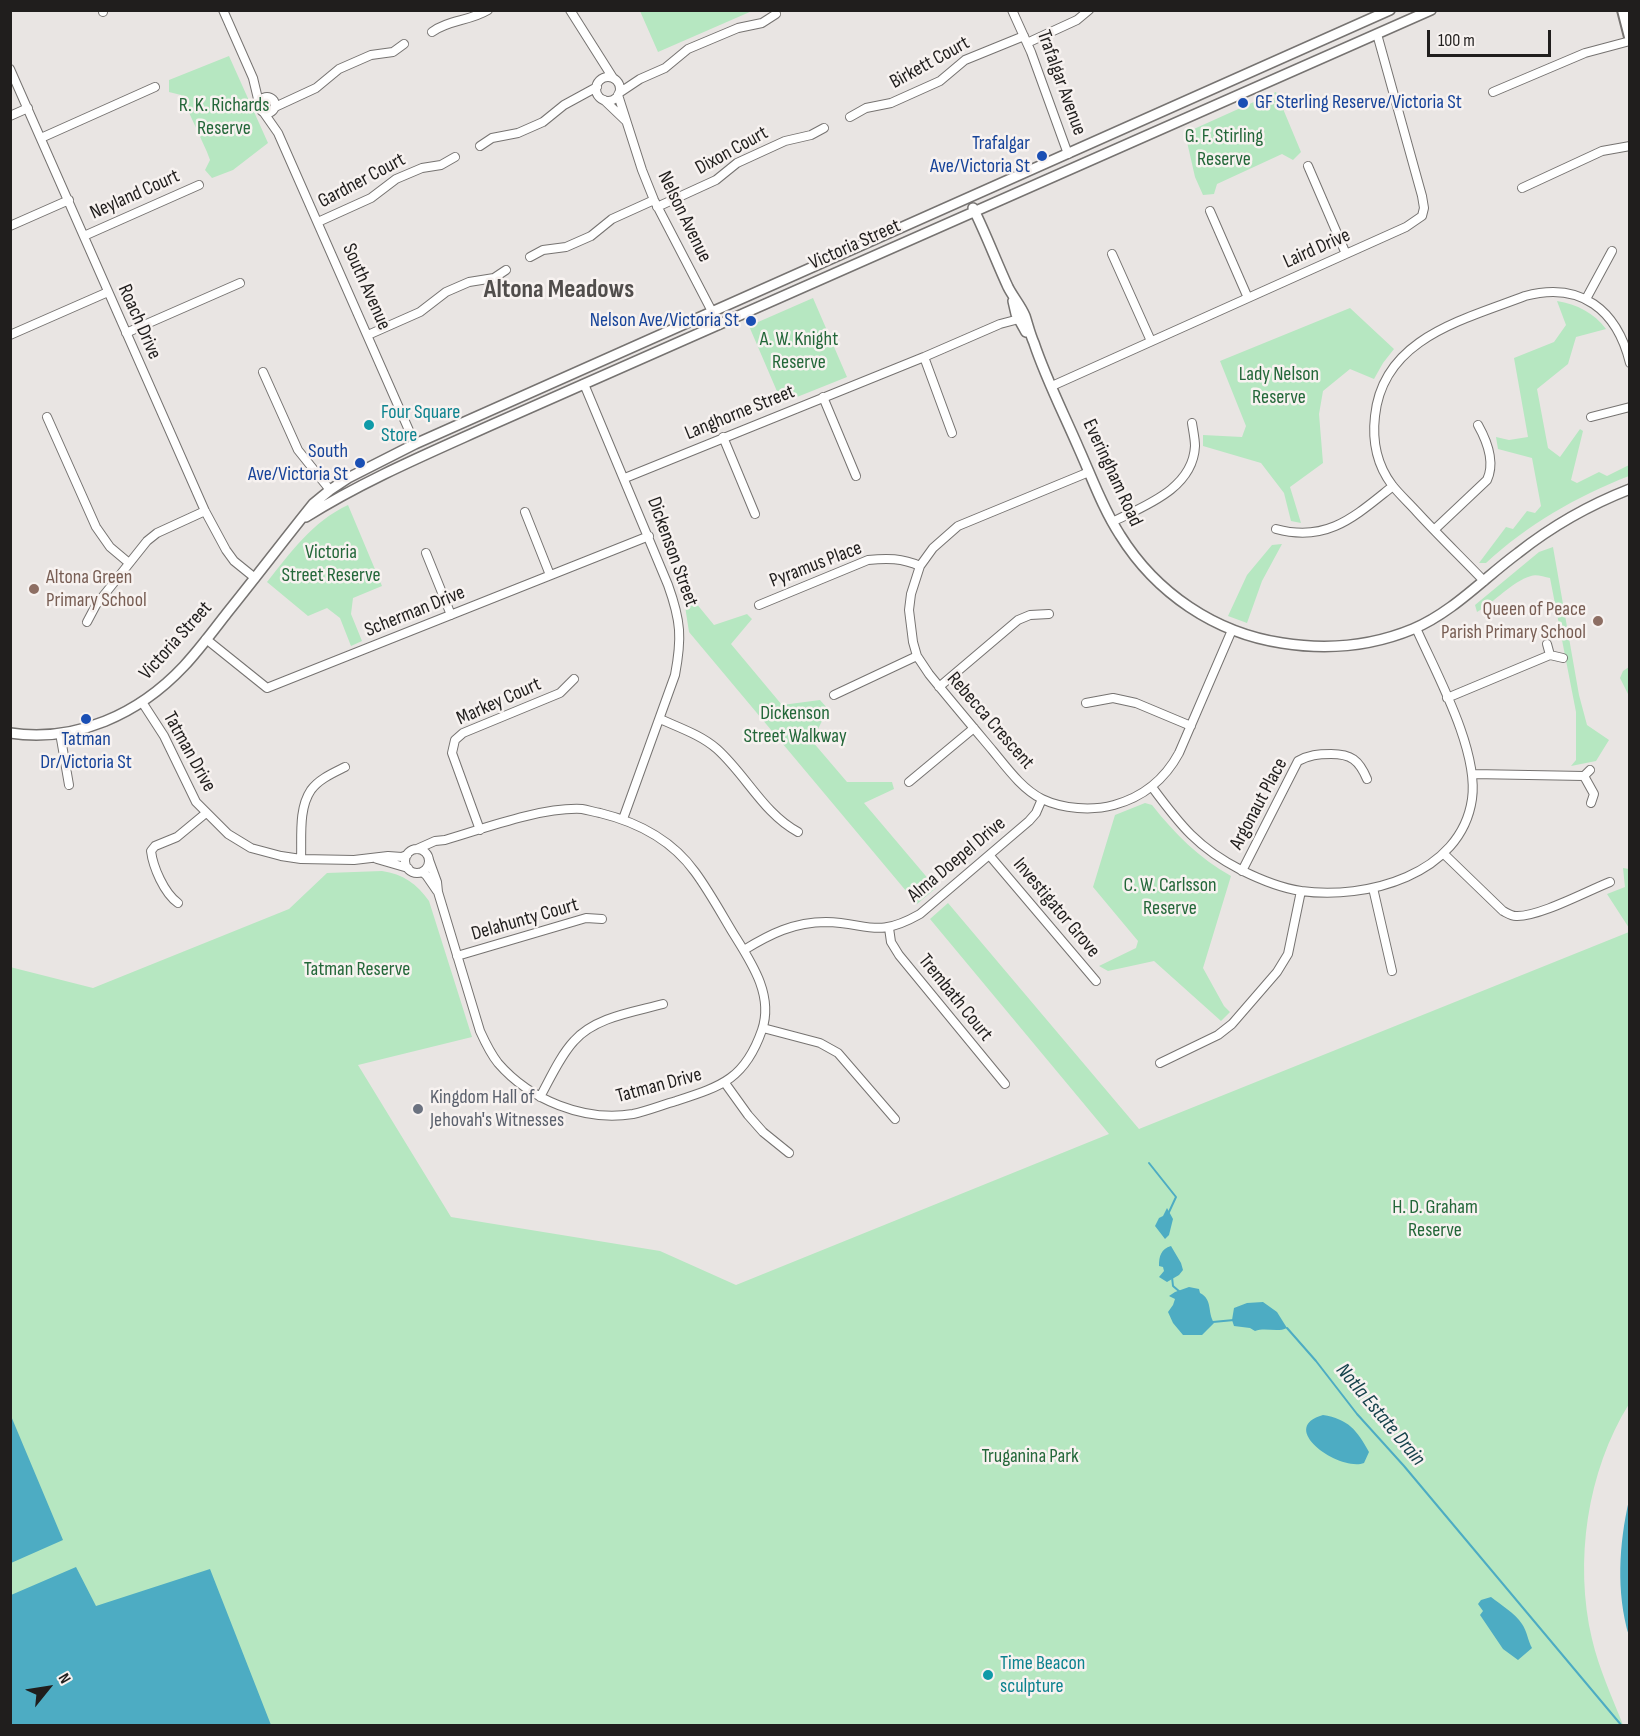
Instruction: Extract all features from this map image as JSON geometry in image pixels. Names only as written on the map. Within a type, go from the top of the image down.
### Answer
[{"type":"main road","points":[[1623,10],[1629,37]]},
{"type":"street","points":[[223,10],[253,78],[260,103],[259,108],[264,113],[271,113],[275,108],[316,88],[339,69],[371,55],[393,52],[404,44]]},
{"type":"street","points":[[432,32],[443,25],[469,20],[488,10]]},
{"type":"street","points":[[570,10],[594,51],[619,85],[619,94]]},
{"type":"street","name":"Trafalgar Avenue","points":[[1012,10],[1026,39],[1075,169]]},
{"type":"street","name":"Birkett Court","points":[[850,117],[866,108],[891,103],[940,81],[965,60],[1077,20],[1089,10]]},
{"type":"street","name":"Victoria Street","points":[[10,733],[23,735],[60,733],[96,726],[126,712],[155,693],[184,666],[313,504],[330,490],[372,464],[1390,10]]},
{"type":"street","name":"Victoria Street","points":[[299,522],[337,498],[421,456],[1430,11]]},
{"type":"street","points":[[480,146],[492,138],[518,133],[543,122],[606,78],[628,82],[640,79],[665,68],[688,50],[738,27],[762,23],[776,14]]},
{"type":"street","name":"Laird Drive","points":[[1052,386],[1414,223],[1422,216],[1424,208],[1422,196],[1377,34]]},
{"type":"street","points":[[1493,92],[1585,53],[1629,42]]},
{"type":"street","points":[[594,51],[600,73],[597,93],[603,99]]},
{"type":"street","name":"Roach Drive","points":[[10,69],[205,511],[225,550],[234,561],[255,578]]},
{"type":"street","points":[[253,78],[275,102],[275,108]]},
{"type":"street","points":[[580,97],[594,96],[610,100],[640,79]]},
{"type":"street","points":[[41,138],[155,87]]},
{"type":"street","name":"Nelson Avenue","points":[[619,94],[626,121],[656,204],[719,325]]},
{"type":"street","points":[[260,103],[262,99],[295,97]]},
{"type":"street","name":"Nelson Avenue","points":[[603,99],[626,121]]},
{"type":"street","points":[[10,116],[28,108]]},
{"type":"street","name":"South Avenue","points":[[275,108],[278,133]]},
{"type":"street","name":"South Avenue","points":[[264,113],[278,133],[421,456]]},
{"type":"street","name":"Dixon Court","points":[[530,257],[543,250],[566,247],[591,236],[612,219],[716,180],[737,163],[785,141],[811,135],[824,128]]},
{"type":"street","points":[[1522,188],[1602,151],[1629,146]]},
{"type":"street","name":"Gardner Court","points":[[318,222],[371,198],[393,181],[422,168],[441,165],[455,157]]},
{"type":"street","points":[[1308,166],[1346,254]]},
{"type":"street","name":"Neyland Court","points":[[84,236],[199,185]]},
{"type":"street","name":"Everingham Road","points":[[968,198],[1112,522],[1147,571],[1169,592],[1191,609],[1232,630],[1267,641],[1300,646],[1350,646],[1388,638],[1416,628],[1449,608],[1517,553],[1565,519],[1629,489]]},
{"type":"street","points":[[10,226],[69,200]]},
{"type":"street","points":[[1210,211],[1248,298]]},
{"type":"street","points":[[1586,299],[1612,251]]},
{"type":"street","points":[[1112,254],[1151,341]]},
{"type":"street","points":[[368,336],[420,312],[446,292],[470,282],[494,278],[506,270]]},
{"type":"street","points":[[126,333],[240,283]]},
{"type":"street","points":[[1484,581],[1393,486],[1381,467],[1376,453],[1373,430],[1376,407],[1385,380],[1400,358],[1414,345],[1435,332],[1540,292],[1557,291],[1586,299],[1608,317],[1617,328],[1625,345],[1629,363]]},
{"type":"street","points":[[10,335],[108,292]]},
{"type":"street","name":"Langhorne Street","points":[[625,478],[1020,316]]},
{"type":"street","points":[[924,357],[952,433]]},
{"type":"street","name":"Dickenson Street","points":[[579,370],[649,536],[678,612],[679,653],[675,675],[623,819]]},
{"type":"street","points":[[263,372],[298,450],[337,498]]},
{"type":"street","points":[[823,397],[856,476]]},
{"type":"street","points":[[1591,417],[1629,406]]},
{"type":"street","points":[[47,417],[96,527],[110,547],[129,563]]},
{"type":"street","points":[[1112,522],[1157,499],[1179,484],[1191,465],[1195,446],[1191,423]]},
{"type":"street","points":[[1434,530],[1487,480],[1491,471],[1486,441],[1478,424]]},
{"type":"street","points":[[723,437],[755,514]]},
{"type":"street","name":"Rebecca Crescent","points":[[1089,472],[958,526],[933,548],[920,566],[911,594],[910,626],[917,656],[939,687],[1012,774],[1042,799],[1070,807],[1102,808],[1127,801],[1152,787],[1174,764],[1232,630]]},
{"type":"street","points":[[1276,529],[1306,534],[1327,530],[1348,521],[1393,486]]},
{"type":"street","points":[[87,622],[96,605],[147,541],[157,533],[205,511]]},
{"type":"street","points":[[525,512],[550,575]]},
{"type":"street","name":"Scherman Drive","points":[[206,639],[267,688],[649,536]]},
{"type":"street","points":[[426,553],[451,615]]},
{"type":"street","name":"Pyramus Place","points":[[759,605],[867,560],[885,558],[905,560],[920,566]]},
{"type":"street","points":[[939,687],[1018,620],[1029,615],[1048,614]]},
{"type":"street","points":[[1152,787],[1190,835],[1213,854],[1242,871],[1274,884],[1301,891],[1338,892],[1373,888],[1407,878],[1428,867],[1444,854],[1459,835],[1472,800],[1473,774],[1467,746],[1416,628]]},
{"type":"street","points":[[1547,644],[1550,655]]},
{"type":"street","points":[[1447,698],[1550,655],[1563,658]]},
{"type":"street","points":[[834,695],[917,656]]},
{"type":"street","name":"Markey Court","points":[[480,830],[452,753],[455,740],[463,733],[560,693],[574,679]]},
{"type":"street","points":[[1086,703],[1113,698],[1136,703],[1191,726]]},
{"type":"street","name":"Tatman Drive","points":[[141,702],[164,736],[196,802],[228,834],[251,848],[301,859],[354,860],[407,855]]},
{"type":"street","points":[[660,719],[699,736],[716,748],[783,824],[798,832]]},
{"type":"street","points":[[909,782],[974,728]]},
{"type":"street","points":[[60,733],[69,785]]},
{"type":"street","name":"Argonaut Place","points":[[1242,871],[1298,761],[1316,754],[1345,754],[1359,765],[1367,779]]},
{"type":"street","points":[[301,859],[305,802],[311,790],[324,778],[345,766]]},
{"type":"street","points":[[1473,774],[1587,773],[1587,785],[1594,794],[1591,803]]},
{"type":"street","name":"Alma Doepel Drive","points":[[744,950],[782,929],[812,923],[828,922],[871,929],[903,924],[920,915],[1029,821],[1036,813],[1042,799]]},
{"type":"street","name":"Tatman Drive","points":[[417,849],[435,841],[545,813],[583,809],[623,819],[650,831],[670,846],[694,870],[758,974],[766,1010],[763,1028],[750,1057],[739,1072],[725,1083],[706,1092],[634,1114],[611,1116],[586,1114],[564,1108],[540,1096],[509,1075],[490,1051],[480,1031],[428,858],[433,848],[445,840]]},
{"type":"street","points":[[178,903],[168,893],[151,851],[155,846],[177,837],[206,813]]},
{"type":"street","points":[[417,849],[426,853],[428,858],[425,869],[422,872],[414,872],[408,868],[405,862],[407,855],[417,849]]},
{"type":"street","points":[[1444,854],[1503,911],[1510,915],[1533,913],[1610,882]]},
{"type":"street","name":"Investigator Grove","points":[[990,856],[1096,981]]},
{"type":"street","name":"Tatman Drive","points":[[376,858],[408,868]]},
{"type":"street","name":"Tatman Drive","points":[[422,872],[438,892]]},
{"type":"street","points":[[1373,888],[1392,971]]},
{"type":"street","points":[[1160,1063],[1218,1035],[1232,1024],[1277,972],[1288,954],[1301,891]]},
{"type":"street","name":"Delahunty Court","points":[[457,956],[586,918],[602,920]]},
{"type":"street","name":"Trembath Court","points":[[889,928],[891,942],[899,955],[1005,1084]]},
{"type":"street","points":[[540,1096],[572,1043],[581,1033],[613,1018],[663,1004]]},
{"type":"street","points":[[763,1028],[820,1043],[838,1053],[895,1119]]},
{"type":"street","points":[[725,1083],[763,1132],[789,1153]]},
{"type":"green space","points":[[640,11],[752,11],[658,52]]},
{"type":"green space","name":"R. K. Richards Reserve","points":[[229,56],[268,143],[233,170],[212,178],[205,170],[210,160],[207,152],[181,95],[169,92],[169,80]]},
{"type":"green space","name":"G. F. Stirling Reserve","points":[[1276,92],[1301,152],[1293,160],[1282,154],[1217,184],[1214,194],[1203,195],[1195,177],[1185,133]]},
{"type":"green space","name":"A. W. Knight Reserve","points":[[813,298],[847,377],[782,403],[749,326]]},
{"type":"green space","points":[[1557,301],[1584,310],[1606,329],[1576,337],[1568,364],[1537,389],[1548,448],[1560,457],[1580,429],[1583,431],[1571,480],[1577,483],[1599,472],[1607,476],[1629,465],[1629,476],[1553,513],[1518,536],[1486,563],[1479,563],[1506,527],[1513,529],[1527,511],[1535,513],[1541,506],[1532,458],[1498,449],[1496,437],[1509,440],[1528,437],[1514,358],[1554,342],[1566,325]]},
{"type":"green space","name":"Lady Nelson Reserve","points":[[1350,308],[1394,349],[1374,379],[1350,369],[1323,391],[1319,414],[1323,463],[1290,487],[1301,523],[1291,521],[1284,493],[1261,463],[1203,446],[1203,435],[1242,437],[1246,426],[1220,361]]},
{"type":"green space","name":"Victoria Street Reserve","points":[[348,505],[382,586],[353,598],[351,614],[362,641],[351,646],[340,618],[327,608],[308,616],[267,582],[313,529]]},
{"type":"green space","points":[[1282,544],[1262,581],[1247,623],[1228,616],[1247,575],[1272,545]]},
{"type":"green space","points":[[1553,547],[1579,695],[1587,725],[1609,740],[1596,761],[1571,766],[1576,760],[1576,712],[1550,578],[1531,576],[1517,583],[1477,612],[1475,605],[1539,552]]},
{"type":"green space","name":"Dickenson Street Walkway","points":[[677,580],[714,625],[747,614],[752,619],[731,644],[782,705],[820,700],[828,709],[812,741],[847,782],[892,782],[894,789],[864,803],[936,888],[917,904],[689,632],[685,606]]},
{"type":"green space","points":[[1629,667],[1629,696],[1620,678],[1623,671]]},
{"type":"green space","name":"C. W. Carlsson Reserve","points":[[1145,803],[1152,805],[1198,853],[1231,876],[1203,968],[1224,1006],[1230,1012],[1221,1021],[1154,961],[1108,971],[1099,966],[1136,948],[1138,941],[1093,887],[1115,815]]},
{"type":"green space","points":[[1623,868],[1629,869],[1629,928],[1607,894],[1625,887]]},
{"type":"green space","points":[[382,871],[409,881],[429,901],[472,1037],[358,1065],[451,1217],[660,1251],[736,1285],[1109,1134],[930,919],[948,903],[1139,1129],[1629,932],[1629,1404],[1603,1458],[1594,1487],[1588,1518],[1584,1579],[1592,1639],[1623,1725],[11,1725],[10,967],[93,988],[289,909],[327,873]]},
{"type":"water","points":[[1167,1208],[1173,1219],[1169,1235],[1165,1239],[1155,1226]]},
{"type":"water","points":[[1171,1246],[1183,1270],[1167,1282],[1159,1277],[1164,1271],[1163,1267],[1159,1266],[1159,1259],[1161,1253]]},
{"type":"water","points":[[1189,1287],[1199,1289],[1207,1299],[1214,1323],[1202,1335],[1183,1335],[1173,1323],[1168,1312],[1175,1299],[1169,1296]]},
{"type":"water","points":[[1263,1302],[1277,1312],[1287,1328],[1255,1331],[1234,1326],[1232,1320],[1234,1308],[1247,1303]]},
{"type":"water","points":[[1323,1415],[1339,1419],[1356,1432],[1369,1452],[1364,1463],[1353,1464],[1341,1461],[1328,1455],[1309,1438],[1306,1429],[1310,1421]]},
{"type":"water","points":[[11,1416],[63,1540],[10,1563]]},
{"type":"water","points":[[1629,1500],[1629,1636],[1622,1602],[1620,1568]]},
{"type":"water","points":[[76,1567],[96,1606],[210,1569],[271,1725],[11,1725],[11,1595]]},
{"type":"water","points":[[1491,1597],[1516,1616],[1525,1630],[1532,1648],[1518,1660],[1503,1649],[1480,1615],[1483,1611],[1478,1604],[1481,1600]]},
{"type":"waterway","name":"Notla Estate Drain","points":[[1149,1163],[1176,1197],[1169,1212]]},
{"type":"waterway","name":"Notla Estate Drain","points":[[1172,1277],[1173,1286],[1180,1292]]},
{"type":"waterway","name":"Notla Estate Drain","points":[[1213,1322],[1234,1320]]},
{"type":"waterway","name":"Notla Estate Drain","points":[[1287,1328],[1357,1414],[1404,1466],[1622,1726]]},
{"type":"place","name":"GF Sterling Reserve/Victoria St","points":[[1243,103]]},
{"type":"place","name":"Trafalgar Ave/Victoria St","points":[[1042,156]]},
{"type":"place","name":"Nelson Ave/Victoria St","points":[[751,321]]},
{"type":"place","name":"Four Square Store","points":[[369,425]]},
{"type":"place","name":"South Ave/Victoria St","points":[[360,463]]},
{"type":"place","name":"Altona Green Primary School","points":[[34,589]]},
{"type":"place","name":"Queen of Peace Parish Primary School","points":[[1598,621]]},
{"type":"place","name":"Tatman Dr/Victoria St","points":[[86,719]]},
{"type":"place","name":"Kingdom Hall of Jehovah's Witnesses","points":[[418,1109]]},
{"type":"place","name":"Time Beacon sculpture","points":[[988,1675]]},
{"type":"district","name":"Altona Meadows","points":[[559,290]]},
{"type":"park label","name":"Tatman Reserve","points":[[357,970]]},
{"type":"park label","name":"H. D. Graham Reserve","points":[[1435,1220]]},
{"type":"park label","name":"Truganina Park","points":[[1030,1457]]}]
